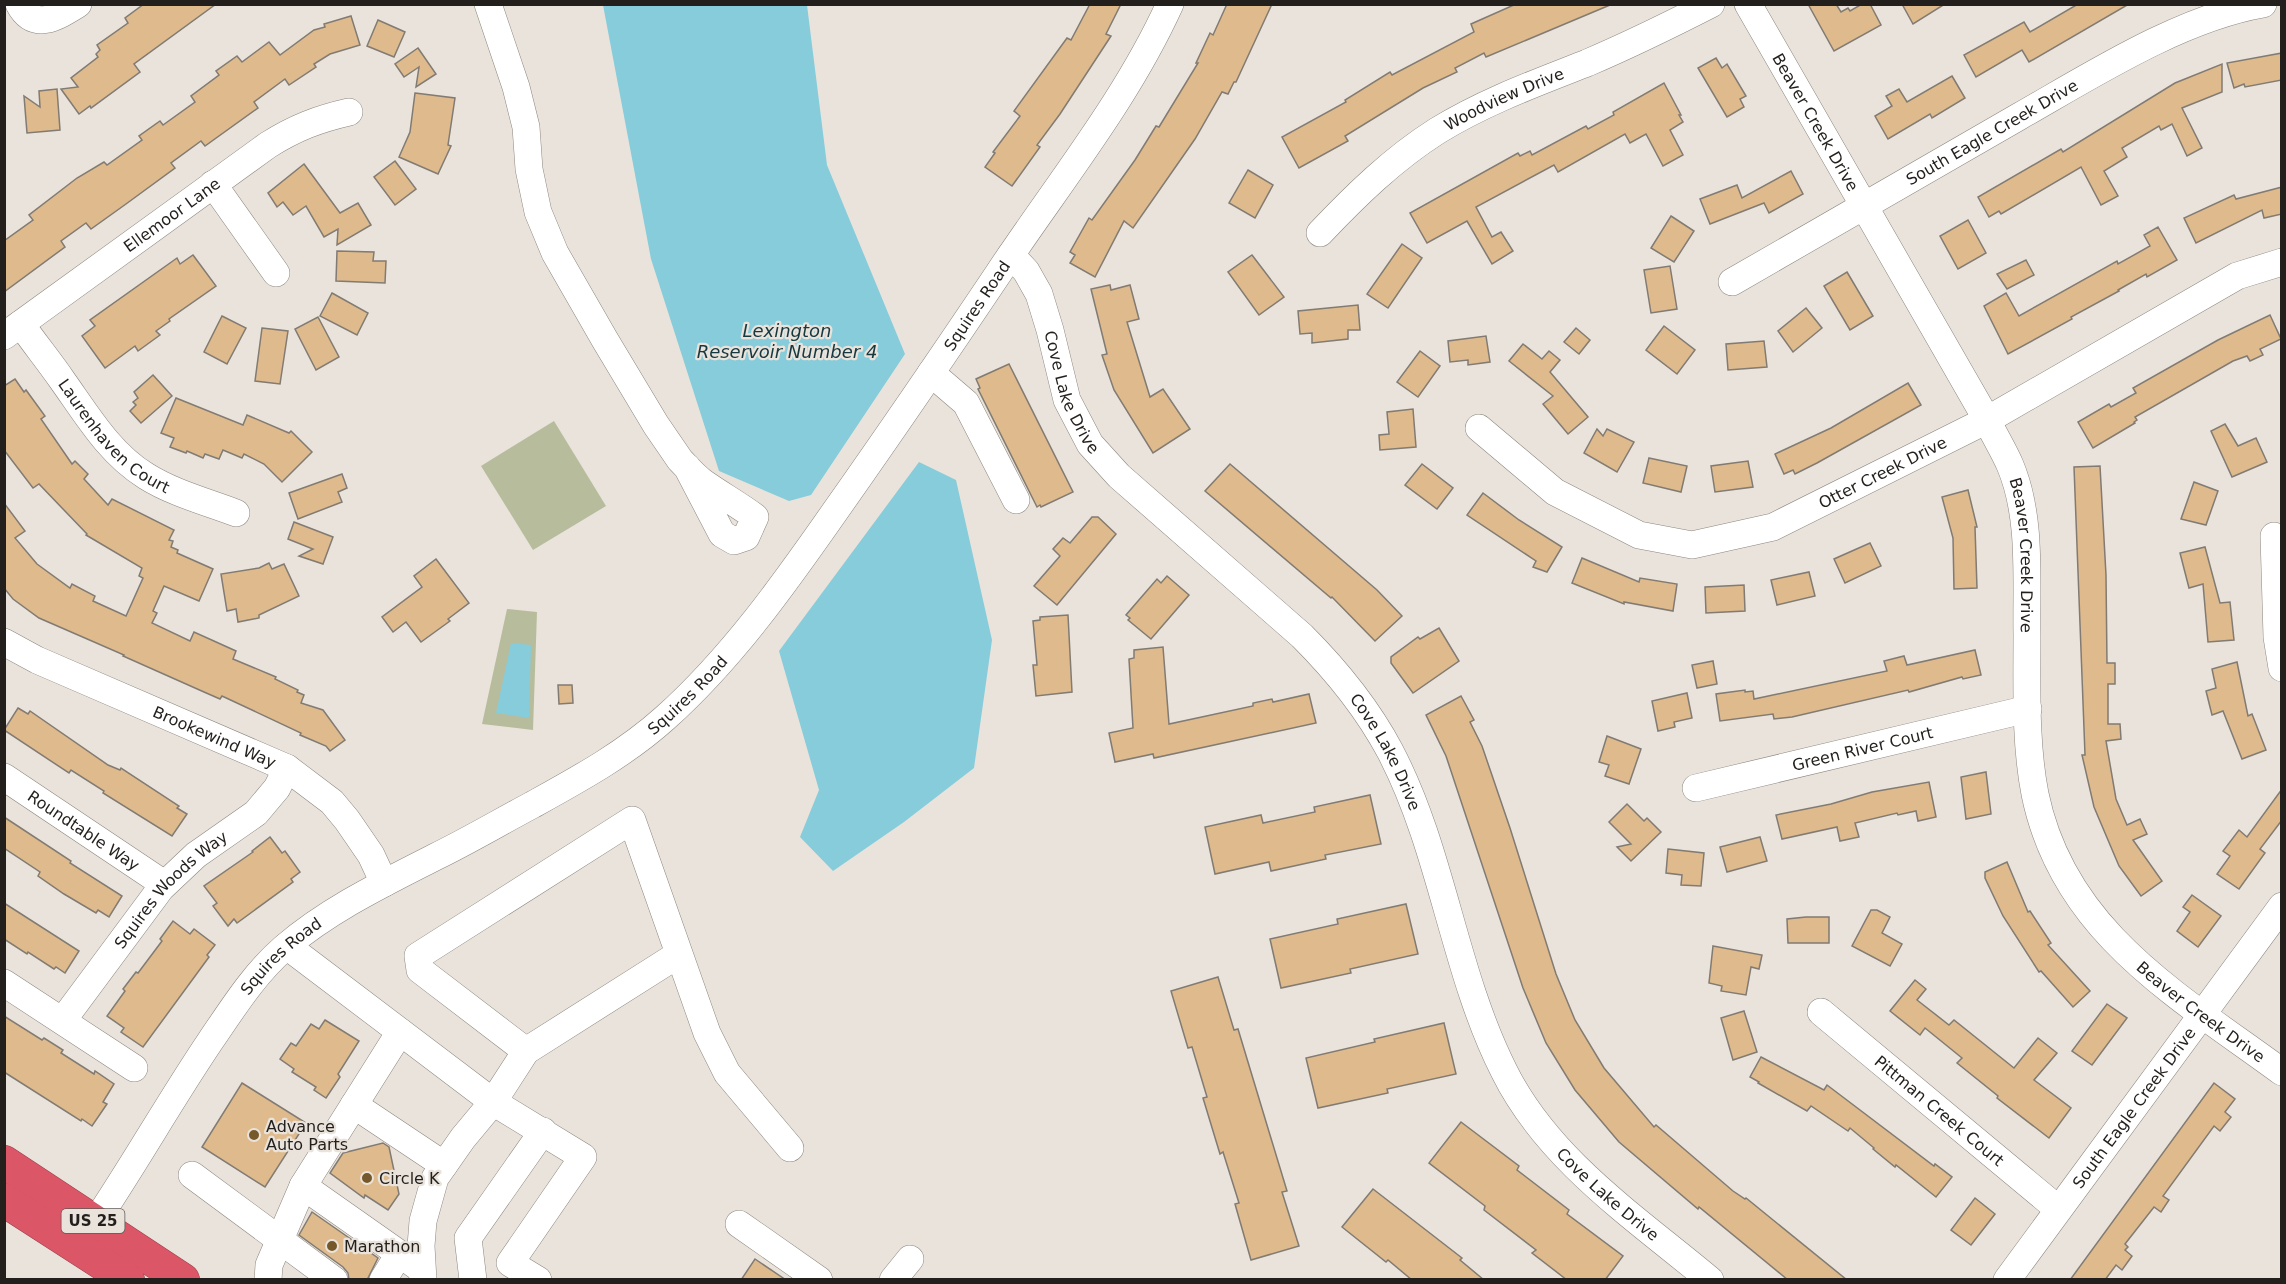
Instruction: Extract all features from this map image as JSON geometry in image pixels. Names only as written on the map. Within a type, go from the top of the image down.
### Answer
[{"type":"highway","name":"US 25","points":[[4,1162],[130,1272],[183,1280]]},
{"type":"highway","name":"US 25","points":[[4,1200],[86,1235]]},
{"type":"street","points":[[19,4],[25,16],[33,20],[53,18],[78,4]]},
{"type":"street","points":[[488,4],[516,87],[526,127],[529,169],[537,212],[555,253],[633,388],[662,434],[687,467]]},
{"type":"street","name":"Squires Road","points":[[86,1235],[246,988],[286,946],[316,924],[384,883],[463,843],[607,762],[668,716],[738,642],[810,548],[1103,121],[1152,44],[1170,4]]},
{"type":"street","name":"Woodview Drive","points":[[1320,233],[1381,172],[1439,130],[1493,101],[1646,37],[1712,4]]},
{"type":"street","name":"Beaver Creek Drive","points":[[1748,4],[1987,420],[2010,465],[2018,490],[2026,541],[2028,709],[2035,792],[2047,837],[2060,869],[2103,931],[2140,966],[2282,1072]]},
{"type":"street","name":"South Eagle Creek Drive","points":[[1732,282],[2082,81],[2160,40],[2209,18],[2263,4]]},
{"type":"street","name":"Ellemoor Lane","points":[[13,330],[213,184],[293,129],[349,112]]},
{"type":"street","points":[[213,184],[276,273]]},
{"type":"street","name":"Cove Lake Drive","points":[[1011,255],[1026,271],[1039,294],[1067,400],[1090,444],[1119,476],[1302,636],[1325,659],[1373,721],[1390,750],[1410,795],[1481,1019],[1504,1072],[1526,1108],[1561,1152],[1594,1185],[1710,1280]]},
{"type":"street","name":"Otter Creek Drive","points":[[1479,428],[1555,492],[1639,535],[1692,545],[1773,527],[1987,420],[2236,276],[2282,262]]},
{"type":"street","name":"Laurenhaven Court","points":[[13,330],[111,447],[130,464],[147,477],[163,485],[236,513]]},
{"type":"street","points":[[931,374],[966,403],[1016,500]]},
{"type":"street","points":[[2274,536],[2277,637],[2282,668]]},
{"type":"street","name":"Brookewind Way","points":[[4,642],[37,660],[287,768],[332,802],[371,855],[384,883]]},
{"type":"street","name":"Green River Court","points":[[1696,788],[2028,709]]},
{"type":"street","name":"Squires Woods Way","points":[[63,1020],[124,935],[165,884],[196,855],[256,813],[277,788],[287,768]]},
{"type":"street","name":"Roundtable Way","points":[[4,777],[165,884]]},
{"type":"street","points":[[526,1051],[420,970],[418,956],[633,820],[707,1033],[727,1074],[790,1148]]},
{"type":"street","name":"South Eagle Creek Drive","points":[[2007,1280],[2282,906]]},
{"type":"street","points":[[286,946],[493,1102],[583,1157],[510,1263]]},
{"type":"street","points":[[422,1274],[423,1221],[435,1178],[463,1138],[493,1102],[526,1051],[680,954]]},
{"type":"street","points":[[4,983],[134,1068]]},
{"type":"street","name":"Pittman Creek Court","points":[[1821,1012],[2058,1209]]},
{"type":"street","points":[[268,1280],[269,1265],[303,1186],[400,1032]]},
{"type":"street","points":[[354,1105],[444,1165]]},
{"type":"street","points":[[473,1280],[468,1238],[543,1131]]},
{"type":"street","points":[[192,1175],[334,1280]]},
{"type":"street","points":[[303,1186],[399,1254],[422,1274]]},
{"type":"street","points":[[739,1224],[819,1280]]},
{"type":"street","points":[[468,1238],[538,1280]]},
{"type":"street","points":[[383,1280],[399,1254]]},
{"type":"green space","points":[[554,421],[606,506],[533,550],[481,466]]},
{"type":"green space","points":[[507,609],[537,612],[533,730],[482,724]]},
{"type":"water","name":"Lexington Reservoir Number 4","points":[[603,5],[807,5],[827,165],[905,354],[811,495],[789,501],[719,471],[651,259]]},
{"type":"water","points":[[919,462],[956,480],[992,640],[974,768],[904,822],[833,871],[800,837],[819,790],[779,651]]},
{"type":"water","points":[[511,643],[531,645],[529,718],[496,713]]},
{"type":"building","points":[[144,4],[216,4],[134,64],[140,72],[91,108],[90,106],[79,114],[61,89],[78,87],[71,78],[98,57],[96,54],[100,50],[97,45],[128,23],[125,18]]},
{"type":"building","points":[[1090,4],[1121,4],[1106,34],[1111,36],[1037,145],[1040,147],[1012,186],[985,167],[995,153],[993,152],[1020,116],[1014,111],[1067,38],[1071,40]]},
{"type":"building","points":[[1227,4],[1272,4],[1236,82],[1228,94],[1222,92],[1195,139],[1133,228],[1124,221],[1095,277],[1070,263],[1075,255],[1070,252],[1089,218],[1092,220],[1156,126],[1159,127],[1198,63],[1196,63],[1210,33],[1213,35]]},
{"type":"building","points":[[1516,4],[1610,5],[1486,57],[1484,53],[1455,68],[1457,72],[1423,88],[1345,136],[1348,141],[1299,168],[1282,137],[1346,102],[1345,100],[1390,72],[1392,75],[1474,32],[1471,24]]},
{"type":"building","points":[[1808,4],[1836,4],[1841,12],[1848,8],[1850,11],[1862,4],[1870,4],[1881,25],[1834,51]]},
{"type":"building","points":[[1902,4],[1945,4],[1913,24]]},
{"type":"building","points":[[2078,4],[2129,4],[2029,62],[2022,50],[1976,77],[1964,55],[2024,22],[2030,32]]},
{"type":"building","points":[[351,16],[360,45],[330,54],[314,64],[316,67],[289,85],[285,79],[254,102],[258,108],[205,146],[201,141],[171,163],[175,168],[91,229],[86,223],[61,241],[65,247],[4,292],[4,241],[33,220],[29,215],[77,178],[104,162],[107,165],[142,140],[139,136],[160,121],[163,125],[195,102],[191,96],[219,75],[216,71],[237,56],[242,62],[269,42],[280,55],[314,30],[325,27],[324,24]]},
{"type":"building","points":[[378,20],[405,32],[394,57],[367,46]]},
{"type":"building","points":[[418,48],[436,74],[416,87],[419,67],[404,77],[395,64]]},
{"type":"building","points":[[2282,53],[2282,80],[2245,87],[2244,84],[2234,88],[2227,63]]},
{"type":"building","points":[[1716,58],[1722,68],[1727,64],[1746,96],[1740,99],[1744,107],[1727,117],[1698,68]]},
{"type":"building","points":[[2222,64],[2222,92],[2182,108],[2202,148],[2187,156],[2172,124],[2161,130],[2159,126],[2122,148],[2127,157],[2104,171],[2118,196],[2101,205],[2081,167],[2001,214],[1999,211],[1989,217],[1978,197],[2061,149],[2063,152],[2175,83]]},
{"type":"building","points":[[1952,76],[1965,98],[1932,118],[1930,114],[1888,139],[1875,116],[1892,106],[1886,96],[1899,89],[1907,102]]},
{"type":"building","points":[[1664,83],[1683,122],[1670,130],[1683,155],[1663,166],[1646,134],[1630,143],[1625,134],[1558,172],[1554,165],[1476,207],[1492,237],[1501,232],[1513,251],[1492,264],[1467,221],[1427,243],[1410,213],[1518,153],[1520,156],[1530,151],[1532,155],[1586,126],[1588,129]]},
{"type":"building","points":[[57,89],[60,130],[27,133],[24,96],[40,107],[39,91]]},
{"type":"building","points":[[415,93],[455,98],[448,145],[451,146],[438,174],[399,157],[410,132]]},
{"type":"building","points":[[395,161],[416,189],[395,205],[374,177]]},
{"type":"building","points":[[304,164],[340,213],[358,203],[371,225],[337,245],[338,229],[324,237],[306,206],[293,215],[283,202],[277,207],[268,193]]},
{"type":"building","points":[[1248,170],[1273,185],[1255,218],[1229,203]]},
{"type":"building","points":[[1791,171],[1803,194],[1769,213],[1764,203],[1710,224],[1700,199],[1737,185],[1742,198]]},
{"type":"building","points":[[2282,187],[2282,214],[2264,218],[2262,210],[2196,243],[2184,218],[2234,195],[2236,199]]},
{"type":"building","points":[[1671,216],[1694,231],[1674,262],[1651,248]]},
{"type":"building","points":[[1968,220],[1986,253],[1958,269],[1940,236]]},
{"type":"building","points":[[2158,227],[2177,260],[2147,277],[2146,274],[2071,317],[2072,319],[2008,354],[1984,306],[2006,293],[2019,316],[2117,261],[2118,264],[2150,246],[2144,235]]},
{"type":"building","points":[[1402,244],[1422,258],[1388,308],[1367,294]]},
{"type":"building","points":[[337,251],[374,252],[373,261],[386,261],[385,283],[336,281]]},
{"type":"building","points":[[193,255],[216,286],[169,319],[170,321],[156,331],[160,335],[138,351],[135,346],[105,368],[82,336],[95,326],[90,320],[177,258],[180,264]]},
{"type":"building","points":[[1252,255],[1284,297],[1259,315],[1228,272]]},
{"type":"building","points":[[2026,260],[2034,275],[2007,289],[1997,274]]},
{"type":"building","points":[[1670,266],[1677,309],[1651,313],[1644,270]]},
{"type":"building","points":[[1847,272],[1873,316],[1850,330],[1824,286]]},
{"type":"building","points":[[1110,285],[1111,290],[1130,285],[1139,319],[1127,322],[1150,397],[1163,389],[1190,429],[1153,453],[1114,390],[1102,355],[1107,354],[1091,289]]},
{"type":"building","points":[[332,293],[368,313],[357,335],[320,316]]},
{"type":"building","points":[[1358,305],[1360,330],[1348,330],[1348,339],[1312,343],[1312,333],[1300,334],[1298,311]]},
{"type":"building","points":[[1806,308],[1822,328],[1793,352],[1778,331]]},
{"type":"building","points":[[2270,315],[2281,339],[2260,349],[2263,355],[2250,361],[2247,356],[2233,361],[2135,417],[2137,420],[2135,423],[2093,448],[2078,422],[2109,404],[2111,407],[2136,393],[2133,388],[2218,340]]},
{"type":"building","points":[[222,316],[246,328],[227,364],[204,352]]},
{"type":"building","points":[[318,317],[339,357],[316,370],[295,329]]},
{"type":"building","points":[[1664,326],[1695,350],[1677,374],[1646,350]]},
{"type":"building","points":[[262,328],[288,331],[280,384],[255,381]]},
{"type":"building","points":[[1576,328],[1590,340],[1579,354],[1564,342]]},
{"type":"building","points":[[1486,336],[1490,362],[1468,365],[1468,360],[1450,362],[1448,341]]},
{"type":"building","points":[[1764,341],[1767,367],[1728,370],[1726,344]]},
{"type":"building","points":[[1523,344],[1542,359],[1549,351],[1560,360],[1550,372],[1588,417],[1568,434],[1543,404],[1553,396],[1509,361]]},
{"type":"building","points":[[1420,351],[1440,366],[1418,397],[1397,382]]},
{"type":"building","points":[[1009,364],[1073,492],[1041,507],[1040,505],[1037,507],[978,389],[980,388],[976,379]]},
{"type":"building","points":[[153,375],[172,396],[141,423],[130,411],[136,405],[133,402],[138,398],[134,392]]},
{"type":"building","points":[[15,379],[45,416],[41,419],[72,464],[75,461],[88,474],[84,479],[108,505],[112,499],[174,530],[169,540],[173,541],[171,547],[178,550],[177,553],[213,569],[199,601],[164,586],[153,611],[157,613],[152,623],[190,641],[194,632],[236,651],[233,659],[276,677],[275,679],[304,695],[301,703],[323,710],[345,740],[330,751],[326,746],[300,735],[301,733],[222,696],[220,699],[39,618],[13,599],[4,588],[4,503],[25,531],[15,538],[37,564],[70,588],[72,584],[95,596],[93,601],[126,616],[143,578],[139,576],[142,568],[86,535],[39,484],[33,488],[4,450],[4,386]]},
{"type":"building","points":[[1908,383],[1921,405],[1817,463],[1795,474],[1793,470],[1784,474],[1775,454],[1831,428]]},
{"type":"building","points":[[176,398],[243,425],[247,415],[289,433],[291,431],[312,452],[282,482],[264,464],[244,454],[242,458],[223,450],[219,459],[205,454],[203,458],[170,447],[174,438],[161,433]]},
{"type":"building","points":[[1413,409],[1416,447],[1380,450],[1379,435],[1389,434],[1387,412]]},
{"type":"building","points":[[2225,424],[2238,446],[2256,438],[2267,462],[2232,477],[2211,431]]},
{"type":"building","points":[[1597,429],[1603,436],[1607,429],[1634,442],[1617,472],[1584,453]]},
{"type":"building","points":[[1649,458],[1687,466],[1681,492],[1643,483]]},
{"type":"building","points":[[1748,461],[1753,487],[1715,492],[1711,466]]},
{"type":"building","points":[[1230,464],[1377,590],[1402,616],[1375,641],[1332,597],[1205,491]]},
{"type":"building","points":[[1422,464],[1453,488],[1437,509],[1405,485]]},
{"type":"building","points":[[2100,466],[2106,575],[2107,663],[2115,663],[2115,684],[2108,684],[2108,724],[2120,724],[2121,739],[2106,741],[2116,799],[2127,825],[2140,819],[2147,834],[2133,840],[2162,881],[2141,896],[2119,866],[2094,807],[2082,755],[2085,755],[2074,467]]},
{"type":"building","points":[[342,474],[347,488],[338,492],[342,502],[298,519],[289,493]]},
{"type":"building","points":[[2194,482],[2218,491],[2206,525],[2181,519]]},
{"type":"building","points":[[1968,490],[1977,527],[1975,527],[1977,588],[1954,589],[1953,538],[1942,497]]},
{"type":"building","points":[[1483,493],[1519,520],[1562,547],[1547,572],[1533,567],[1536,561],[1467,515]]},
{"type":"building","points":[[1092,517],[1098,517],[1116,534],[1057,605],[1034,586],[1060,556],[1053,549],[1063,538],[1070,543]]},
{"type":"building","points":[[294,522],[333,537],[323,564],[299,556],[313,549],[288,539]]},
{"type":"building","points":[[1870,543],[1881,566],[1845,583],[1834,559]]},
{"type":"building","points":[[2205,547],[2220,603],[2230,602],[2234,640],[2208,642],[2203,584],[2189,588],[2180,553]]},
{"type":"building","points":[[1582,558],[1639,582],[1640,578],[1677,584],[1673,611],[1624,602],[1624,604],[1572,583]]},
{"type":"building","points":[[436,559],[469,603],[448,619],[450,621],[421,642],[406,622],[393,632],[382,617],[422,587],[414,576]]},
{"type":"building","points":[[269,563],[272,569],[284,564],[299,596],[259,615],[259,618],[238,622],[236,609],[227,611],[221,574],[259,568]]},
{"type":"building","points":[[1809,572],[1815,596],[1777,605],[1771,580]]},
{"type":"building","points":[[1167,576],[1189,595],[1151,639],[1128,620],[1130,618],[1126,615],[1157,579],[1161,583]]},
{"type":"building","points":[[1744,585],[1745,611],[1706,613],[1705,587]]},
{"type":"building","points":[[1068,615],[1072,692],[1036,696],[1033,665],[1037,665],[1033,621],[1040,620],[1040,617]]},
{"type":"building","points":[[1439,628],[1459,661],[1413,693],[1391,663],[1391,657],[1418,637],[1420,639]]},
{"type":"building","points":[[1163,647],[1169,724],[1253,706],[1253,703],[1272,699],[1273,702],[1309,694],[1316,723],[1154,758],[1153,754],[1115,762],[1109,733],[1133,728],[1129,659],[1134,658],[1134,650]]},
{"type":"building","points":[[1975,650],[1981,675],[1963,679],[1962,677],[1909,692],[1908,690],[1792,717],[1774,719],[1773,714],[1720,721],[1716,694],[1753,691],[1754,699],[1887,671],[1884,661],[1904,656],[1907,665]]},
{"type":"building","points":[[1713,661],[1717,684],[1697,688],[1692,665]]},
{"type":"building","points":[[2237,662],[2248,716],[2252,714],[2266,750],[2242,759],[2223,711],[2212,715],[2206,691],[2216,688],[2212,669]]},
{"type":"building","points":[[558,685],[572,685],[573,703],[559,704]]},
{"type":"building","points":[[1687,693],[1692,718],[1674,722],[1675,727],[1658,731],[1652,701]]},
{"type":"building","points":[[1461,696],[1474,720],[1470,722],[1482,746],[1510,828],[1556,974],[1575,1020],[1604,1068],[1654,1127],[1656,1125],[1733,1191],[1746,1198],[1847,1280],[1788,1280],[1699,1207],[1698,1209],[1619,1142],[1575,1090],[1546,1043],[1523,988],[1446,756],[1426,715]]},
{"type":"building","points":[[18,708],[28,714],[30,711],[108,765],[120,770],[121,768],[179,806],[177,808],[187,814],[172,836],[71,770],[69,773],[4,730]]},
{"type":"building","points":[[1607,736],[1641,749],[1629,784],[1605,776],[1609,765],[1599,762]]},
{"type":"building","points":[[1986,772],[1991,814],[1966,819],[1961,777]]},
{"type":"building","points":[[1929,782],[1936,817],[1918,821],[1916,811],[1855,823],[1859,837],[1840,841],[1837,827],[1782,839],[1776,815],[1831,804],[1872,792]]},
{"type":"building","points":[[2282,789],[2282,820],[2260,849],[2265,853],[2239,889],[2217,874],[2230,856],[2223,851],[2239,830],[2247,837]]},
{"type":"building","points":[[1370,795],[1381,844],[1325,855],[1326,859],[1271,871],[1269,862],[1215,874],[1205,827],[1261,815],[1263,823],[1315,812],[1314,807]]},
{"type":"building","points":[[1627,804],[1644,821],[1647,818],[1661,832],[1631,861],[1617,847],[1631,844],[1609,822]]},
{"type":"building","points":[[4,817],[122,896],[109,917],[98,910],[96,913],[64,894],[38,876],[40,872],[4,848]]},
{"type":"building","points":[[270,837],[282,853],[285,851],[300,872],[291,879],[293,882],[237,923],[234,919],[228,926],[213,906],[217,903],[204,886],[253,852]]},
{"type":"building","points":[[1760,837],[1767,861],[1727,872],[1720,847]]},
{"type":"building","points":[[1668,849],[1704,853],[1701,886],[1681,885],[1682,875],[1666,873]]},
{"type":"building","points":[[2007,862],[2028,912],[2030,911],[2051,943],[2048,945],[2090,991],[2073,1007],[2041,971],[2039,972],[2003,916],[1985,878],[1985,872]]},
{"type":"building","points":[[2192,895],[2221,916],[2198,947],[2177,931],[2190,912],[2183,907]]},
{"type":"building","points":[[4,903],[79,951],[65,973],[56,967],[54,969],[28,952],[27,954],[4,939]]},
{"type":"building","points":[[1406,904],[1418,954],[1350,969],[1351,973],[1281,988],[1270,939],[1338,924],[1337,919]]},
{"type":"building","points":[[1871,910],[1877,910],[1890,917],[1882,933],[1902,944],[1890,966],[1852,946]]},
{"type":"building","points":[[1829,917],[1829,943],[1788,943],[1787,919]]},
{"type":"building","points":[[173,921],[190,934],[194,929],[215,945],[207,955],[209,957],[143,1047],[121,1032],[124,1028],[107,1016],[125,991],[123,989],[162,941],[160,939]]},
{"type":"building","points":[[1713,946],[1762,955],[1759,969],[1751,967],[1746,995],[1721,991],[1722,986],[1709,983]]},
{"type":"building","points":[[1218,977],[1234,1030],[1238,1029],[1287,1191],[1282,1192],[1299,1246],[1251,1260],[1235,1204],[1239,1203],[1223,1152],[1220,1154],[1203,1098],[1207,1097],[1192,1047],[1188,1048],[1171,991]]},
{"type":"building","points":[[1915,980],[1926,989],[1917,1000],[1949,1025],[1954,1020],[2014,1068],[2038,1038],[2057,1053],[2034,1080],[2071,1108],[2049,1138],[1997,1098],[1998,1096],[1957,1063],[1962,1058],[1925,1028],[1920,1035],[1890,1011]]},
{"type":"building","points":[[2107,1004],[2127,1018],[2092,1065],[2072,1051]]},
{"type":"building","points":[[1744,1011],[1757,1052],[1733,1060],[1721,1018]]},
{"type":"building","points":[[4,1016],[42,1040],[44,1038],[63,1050],[61,1053],[114,1084],[103,1102],[107,1104],[92,1126],[4,1072]]},
{"type":"building","points":[[325,1020],[359,1041],[326,1098],[314,1090],[316,1087],[292,1072],[294,1069],[280,1059],[291,1043],[296,1046],[311,1024],[319,1029]]},
{"type":"building","points":[[1444,1023],[1456,1074],[1387,1089],[1388,1093],[1318,1108],[1306,1058]]},
{"type":"building","points":[[1761,1057],[1824,1090],[1827,1085],[1934,1166],[1935,1164],[1952,1177],[1936,1197],[1896,1165],[1895,1167],[1850,1128],[1848,1131],[1811,1106],[1807,1111],[1750,1077]]},
{"type":"building","name":"Advance Auto Parts","points":[[242,1083],[306,1123],[265,1187],[202,1147]]},
{"type":"building","points":[[2214,1083],[2235,1099],[2225,1112],[2231,1117],[2220,1131],[2214,1126],[2163,1196],[2169,1200],[2161,1212],[2154,1207],[2125,1244],[2128,1247],[2125,1250],[2132,1256],[2122,1270],[2116,1265],[2105,1280],[2070,1280]]},
{"type":"building","points":[[1461,1122],[1519,1166],[1517,1170],[1569,1210],[1567,1214],[1623,1256],[1605,1280],[1567,1280],[1532,1253],[1536,1250],[1484,1210],[1485,1206],[1429,1163]]},
{"type":"building","name":"Circle K","points":[[383,1143],[389,1147],[399,1194],[388,1210],[365,1195],[364,1198],[330,1173],[343,1153]]},
{"type":"building","points":[[1373,1189],[1462,1258],[1460,1260],[1484,1280],[1412,1280],[1342,1227]]},
{"type":"building","points":[[1975,1198],[1995,1214],[1971,1245],[1951,1230]]},
{"type":"building","name":"Marathon","points":[[312,1212],[378,1258],[367,1280],[349,1280],[348,1273],[343,1267],[299,1235]]},
{"type":"building","points":[[755,1259],[786,1280],[741,1280]]},
{"type":"place","name":"Advance Auto Parts","points":[[254,1135]]},
{"type":"place","name":"Circle K","points":[[367,1178]]},
{"type":"place","name":"Marathon","points":[[332,1246]]}]
